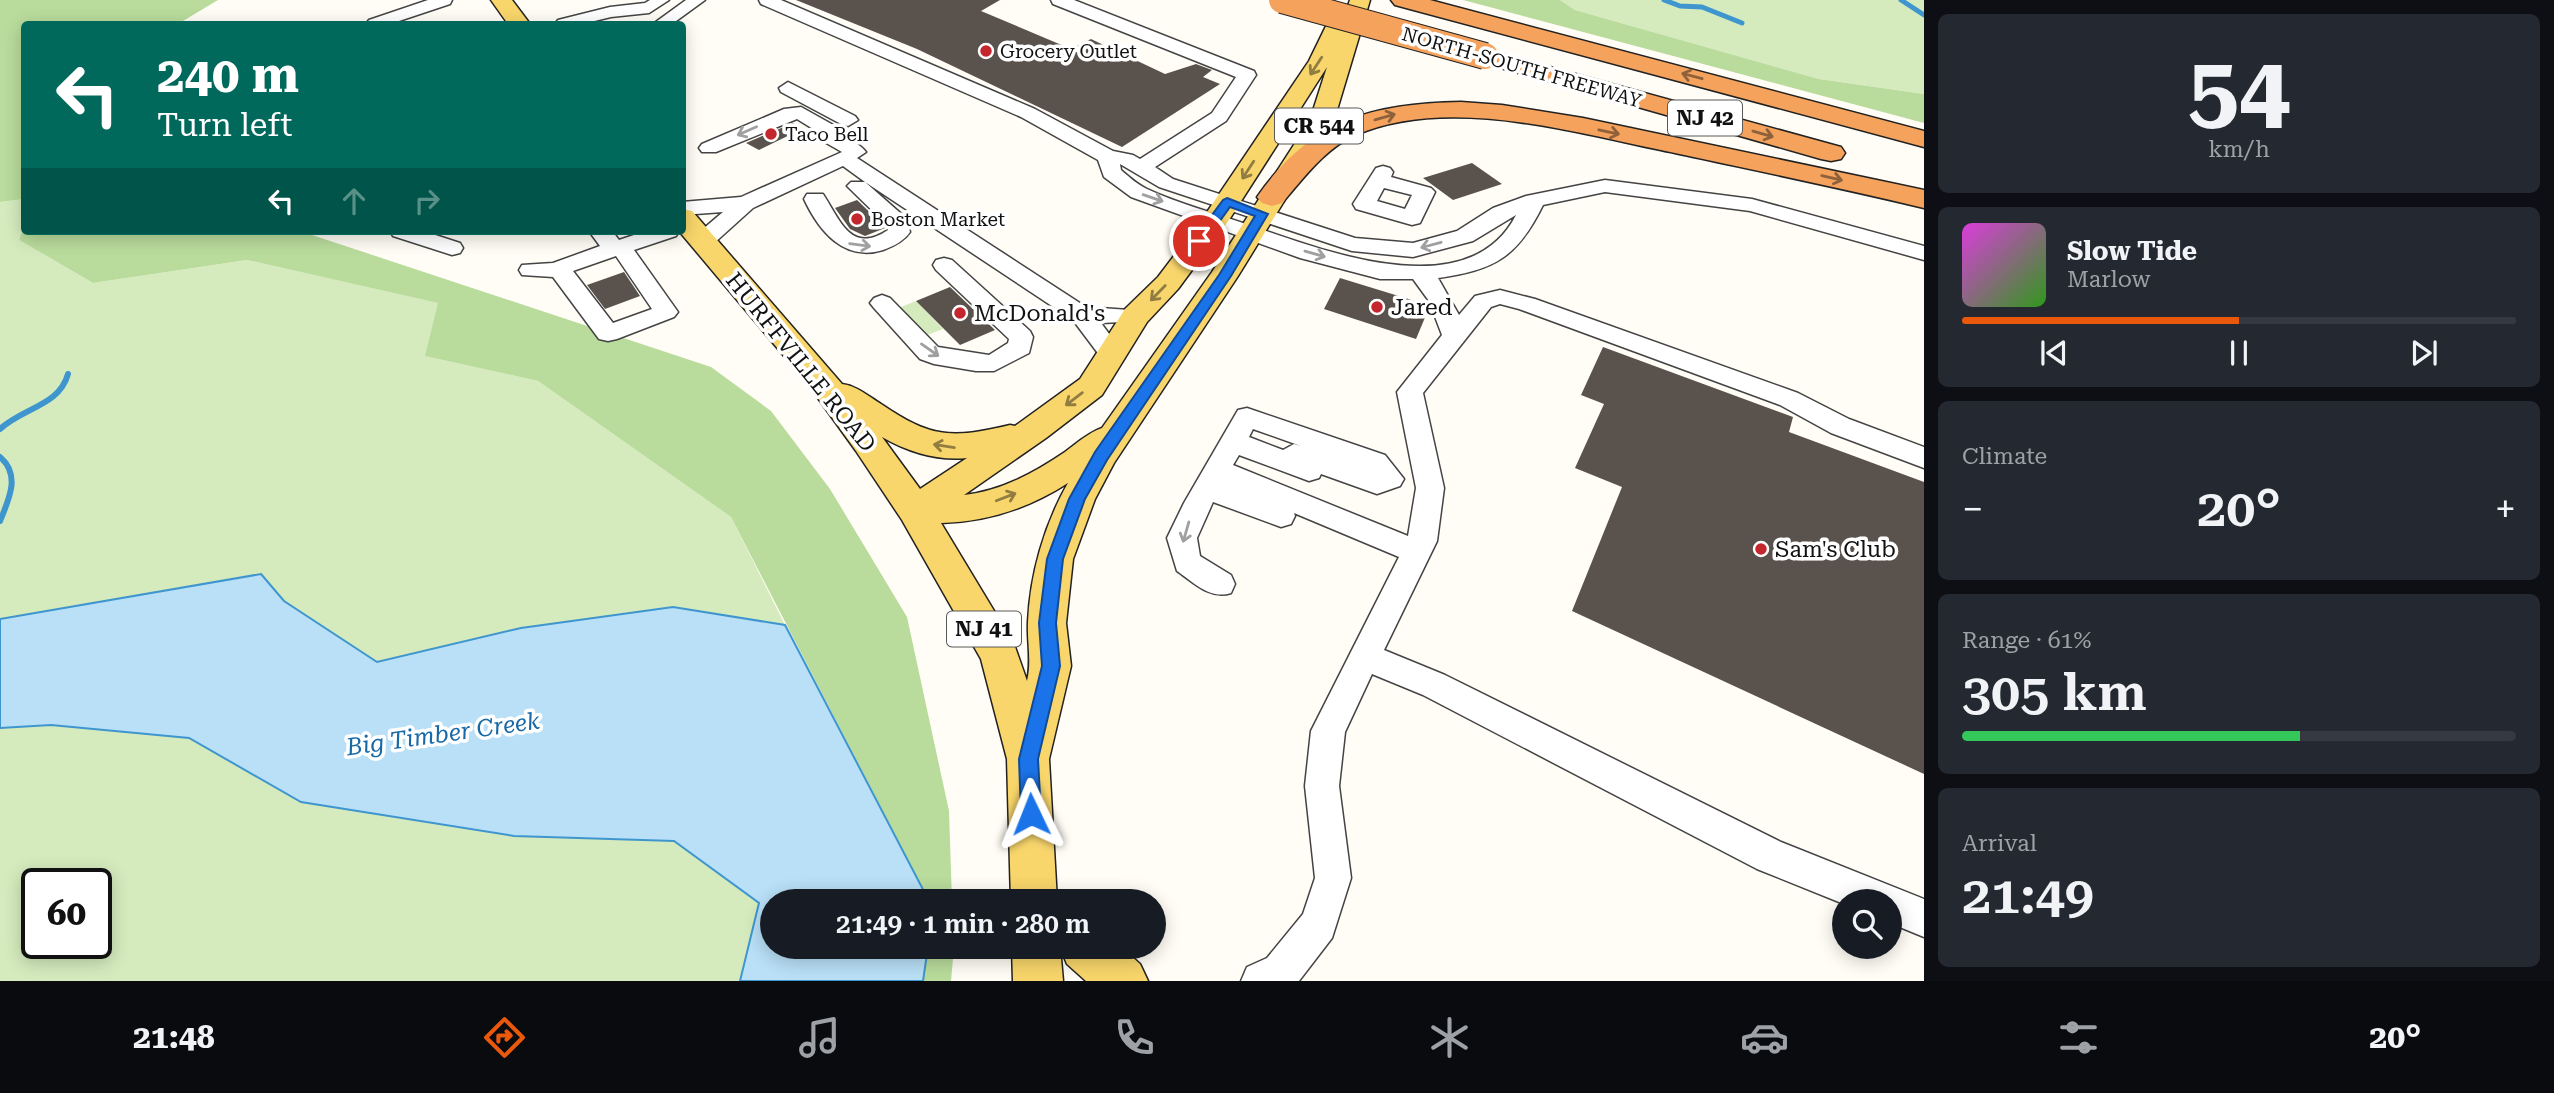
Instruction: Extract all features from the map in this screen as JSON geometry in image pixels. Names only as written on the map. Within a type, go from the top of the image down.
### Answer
[{"type":"highway","name":"NORTH-SOUTH FREEWAY","points":[[1282,0],[1924,179]]},
{"type":"highway","name":"NORTH-SOUTH FREEWAY","points":[[1403,0],[1924,139]]},
{"type":"highway","points":[[1262,215],[1300,166],[1343,130],[1405,111],[1497,111],[1552,120],[1776,165],[1924,199]]},
{"type":"main road","points":[[501,0],[517,21]]},
{"type":"main road","name":"CR 544","points":[[915,510],[1034,430],[1091,387],[1136,316],[1168,283],[1221,211],[1326,51],[1344,0]]},
{"type":"main road","name":"CR 544","points":[[1028,759],[1051,666],[1047,623],[1055,559],[1077,499],[1125,421],[1224,276],[1322,120],[1360,0]]},
{"type":"main road","name":"HURFFVILLE ROAD","points":[[686,226],[821,379],[915,510]]},
{"type":"main road","points":[[821,379],[905,437],[950,449],[981,445],[1034,430]]},
{"type":"main road","points":[[915,510],[981,506],[1034,486],[1079,462],[1125,421]]},
{"type":"main road","name":"NJ 41","points":[[915,510],[1000,656],[1028,759],[1035,889]]},
{"type":"main road","points":[[1037,959],[1038,981]]},
{"type":"main road","points":[[1098,959],[1123,981]]},
{"type":"street","points":[[384,21],[444,0]]},
{"type":"street","points":[[568,0],[584,20]]},
{"type":"street","points":[[579,21],[610,12],[649,8],[661,0]]},
{"type":"street","points":[[666,21],[697,0]]},
{"type":"street","points":[[767,0],[1028,113],[1108,157],[1126,159],[1221,211]]},
{"type":"street","points":[[1059,0],[1247,75],[1219,117],[1140,168]]},
{"type":"street","points":[[788,88],[848,120]]},
{"type":"street","points":[[709,148],[791,113],[801,113],[856,152]]},
{"type":"street","points":[[1108,157],[1111,173],[1138,193],[1221,211],[1262,215],[1352,244],[1413,250],[1465,236],[1501,213],[1534,201],[1573,191],[1605,187],[1647,190],[1752,205],[1924,253]]},
{"type":"street","points":[[686,225],[745,203],[844,158],[867,182],[899,224],[899,232],[890,239],[865,248],[849,244],[821,214],[815,199],[796,180]]},
{"type":"street","points":[[1386,211],[1387,179]]},
{"type":"street","points":[[815,199],[867,182],[1081,315],[1112,354]]},
{"type":"street","points":[[1262,215],[1308,253],[1380,272],[1420,272],[1472,266],[1503,248],[1522,225],[1534,201]]},
{"type":"street","points":[[686,225],[745,203]]},
{"type":"street","points":[[530,270],[559,269],[612,242],[642,235]]},
{"type":"street","points":[[559,269],[608,333],[666,312],[612,242]]},
{"type":"street","points":[[882,303],[929,353],[943,358],[994,363],[1020,346],[1021,337],[944,265]]},
{"type":"street","points":[[1420,272],[1434,286],[1445,304],[1454,335]]},
{"type":"street","points":[[1261,981],[1281,972],[1319,925],[1333,878],[1322,786],[1328,731],[1422,541],[1429,492],[1410,392],[1483,302],[1500,297],[1527,304],[1789,399],[1840,426],[1924,458]]},
{"type":"street","points":[[1081,315],[1136,316]]},
{"type":"street","points":[[1220,584],[1187,563],[1182,538],[1247,417],[1375,462],[1384,481],[1429,492]]},
{"type":"street","points":[[1224,458],[1329,534],[1361,531],[1417,552]]},
{"type":"street","points":[[1366,657],[1434,685],[1770,856],[1853,889]]},
{"type":"street","points":[[1902,909],[1924,918]]},
{"type":"green space","points":[[0,0],[218,0],[183,21],[21,21],[21,199],[0,202]]},
{"type":"green space","points":[[1463,0],[1560,0],[1575,10],[1819,79],[1924,94],[1924,123]]},
{"type":"green space","points":[[1560,0],[1924,0],[1924,94],[1819,79],[1575,10]]},
{"type":"green space","points":[[21,199],[19,240],[93,283],[247,260],[439,303],[426,356],[538,381],[731,517],[785,625],[673,607],[521,628],[377,662],[284,601],[260,574],[0,619],[0,202]]},
{"type":"green space","points":[[21,234],[312,235],[711,367],[771,411],[830,489],[907,617],[949,811],[952,889],[923,889],[731,517],[538,381],[425,356],[438,303],[247,260],[93,283],[19,240]]},
{"type":"green space","points":[[916,301],[943,329],[922,337],[896,309]]},
{"type":"green space","points":[[51,725],[189,738],[302,802],[514,836],[674,841],[759,903],[740,981],[0,981],[0,728]]},
{"type":"green space","points":[[926,959],[953,959],[951,981],[923,981]]},
{"type":"water","name":"Big Timber Creek","points":[[261,574],[284,601],[377,662],[521,628],[673,607],[785,625],[923,889],[760,889],[760,959],[926,959],[923,981],[740,981],[759,903],[674,841],[514,836],[301,802],[189,738],[51,725],[0,728],[0,619]]},
{"type":"building","points":[[796,0],[1000,0],[981,11],[1071,49],[1091,39],[1165,74],[1196,64],[1212,70],[1203,77],[1220,84],[1122,147],[917,49]]},
{"type":"building","points":[[793,123],[802,129],[759,150],[746,143]]},
{"type":"building","points":[[1472,163],[1502,184],[1453,200],[1423,178]]},
{"type":"building","name":"Boston Market","points":[[857,200],[885,228],[865,236],[850,229],[835,208]]},
{"type":"building","points":[[624,272],[640,296],[605,309],[587,285]]},
{"type":"building","name":"Jared","points":[[1340,278],[1428,305],[1416,339],[1324,309]]},
{"type":"building","name":"McDonald's","points":[[950,287],[995,330],[960,345],[916,301]]},
{"type":"building","name":"Sam's Club","points":[[1603,347],[1793,417],[1789,432],[1924,482],[1924,774],[1572,611],[1622,487],[1575,468],[1604,404],[1581,395]]},
{"type":"waterway","points":[[1664,0],[1680,6],[1702,7],[1742,23]]},
{"type":"waterway","points":[[1901,0],[1924,15]]},
{"type":"waterway","points":[[0,429],[49,400],[63,385],[68,374]]},
{"type":"waterway","points":[[0,457],[12,479],[0,521]]},
{"type":"place","name":"Grocery Outlet","points":[[986,51]]},
{"type":"place","name":"Taco Bell","points":[[771,134]]},
{"type":"place","name":"Boston Market","points":[[857,219]]},
{"type":"place","name":"Jared","points":[[1377,307]]},
{"type":"place","name":"McDonald's","points":[[960,313]]},
{"type":"place","name":"Sam's Club","points":[[1761,549]]},
{"type":"route","points":[[1031,814],[1028,759],[1051,666],[1047,623],[1055,559],[1077,499],[1101,456],[1224,276],[1262,214],[1227,202],[1199,241]]}]
